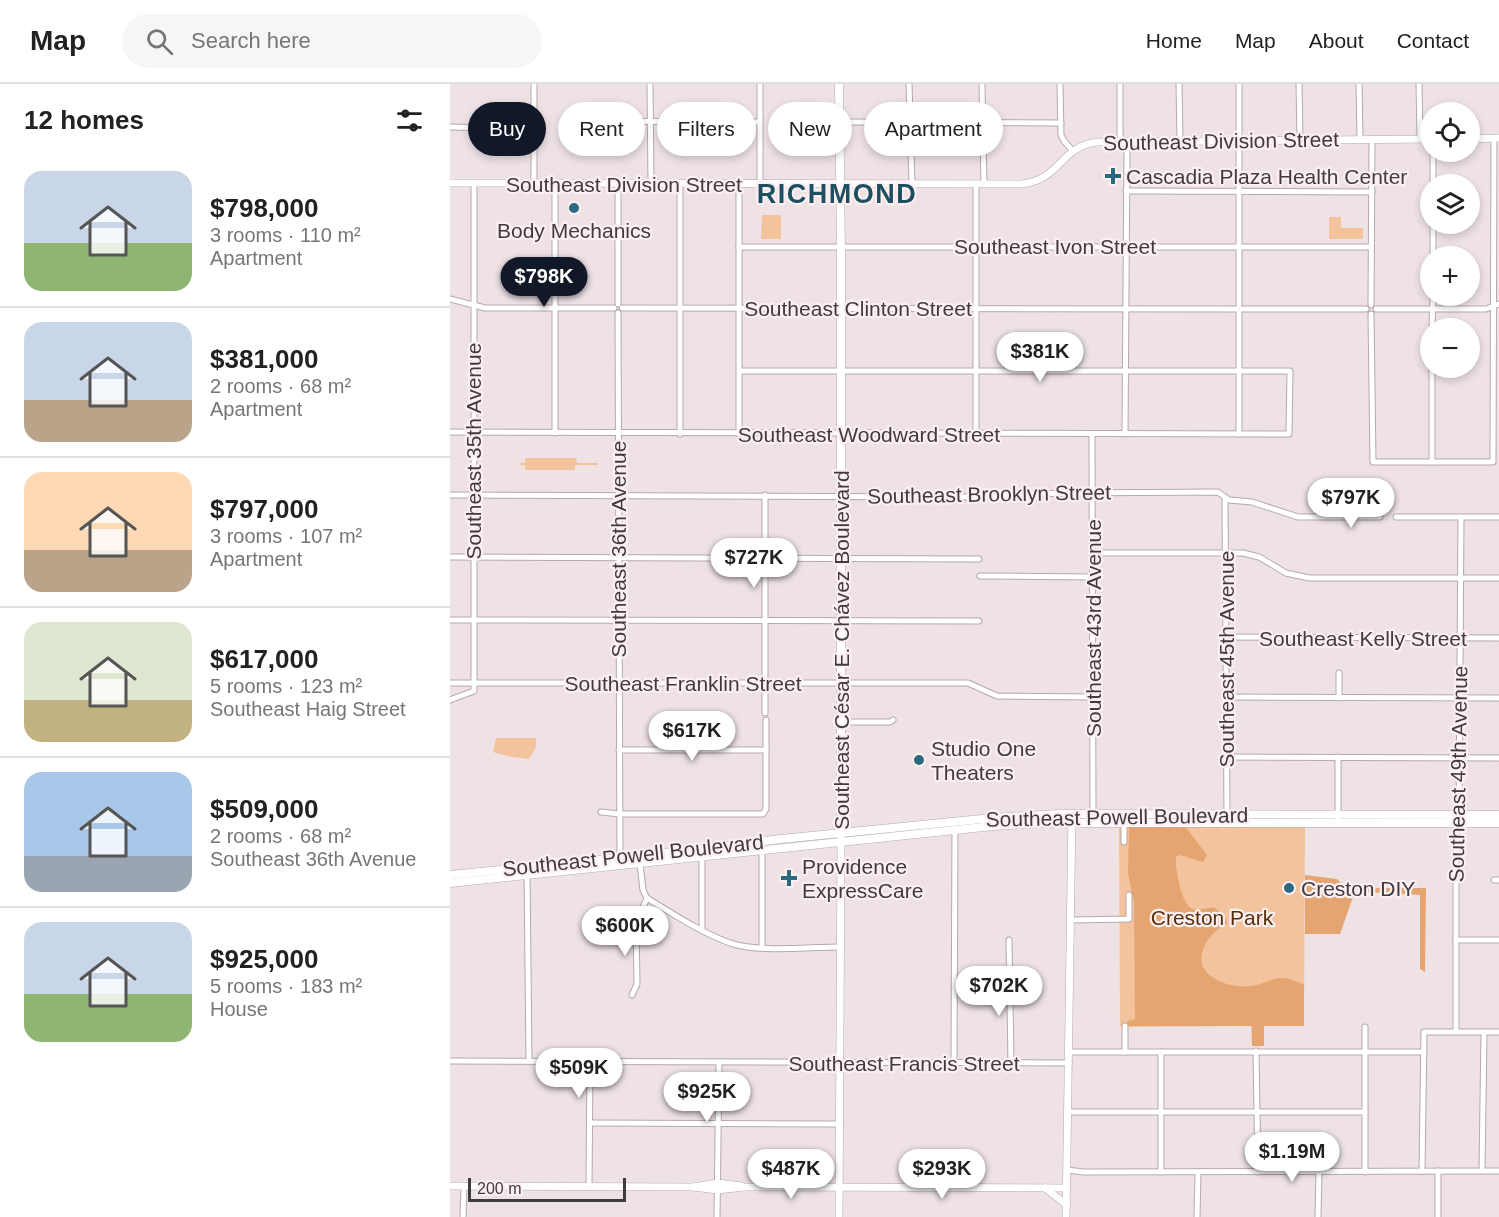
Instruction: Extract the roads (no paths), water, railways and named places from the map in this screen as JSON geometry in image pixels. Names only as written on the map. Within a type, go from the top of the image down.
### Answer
[{"type":"main road","name":"Southeast César E. Chávez Boulevard","points":[[839,84],[839,102]]},
{"type":"main road","points":[[1480,139],[1496,138]]},
{"type":"main road","name":"Southeast Division Street","points":[[450,183],[1022,184],[1042,179],[1053,171],[1072,150],[1094,142],[1420,139]]},
{"type":"main road","name":"Southeast César E. Chávez Boulevard","points":[[839,1217],[840,156]]},
{"type":"main road","name":"Southeast Powell Boulevard","points":[[450,875],[608,867],[841,833],[1072,818],[1458,818],[1499,815]]},
{"type":"main road","points":[[1066,1217],[1072,818]]},
{"type":"main road","name":"Southeast Powell Boulevard","points":[[1458,818],[1499,823]]},
{"type":"main road","name":"Southeast Powell Boulevard","points":[[450,883],[646,855],[762,851],[841,843],[955,826]]},
{"type":"main road","points":[[640,864],[646,855]]},
{"type":"main road","points":[[608,867],[620,858]]},
{"type":"main road","points":[[450,1186],[1067,1188]]},
{"type":"main road","points":[[1045,1188],[1066,1205]]},
{"type":"street","points":[[534,84],[534,183]]},
{"type":"street","points":[[650,84],[651,184]]},
{"type":"street","points":[[760,84],[760,184]]},
{"type":"street","points":[[909,84],[909,102]]},
{"type":"street","points":[[982,84],[982,102]]},
{"type":"street","points":[[1060,84],[1062,138],[1072,150]]},
{"type":"street","points":[[1120,84],[1120,136],[1127,146],[1125,434]]},
{"type":"street","points":[[1179,84],[1180,141]]},
{"type":"street","points":[[1239,84],[1239,434]]},
{"type":"street","points":[[1299,84],[1300,140]]},
{"type":"street","points":[[1359,84],[1360,140]]},
{"type":"street","points":[[1419,84],[1420,139]]},
{"type":"street","points":[[645,122],[760,122]]},
{"type":"street","points":[[1003,123],[1061,123]]},
{"type":"street","points":[[450,128],[468,128]]},
{"type":"street","points":[[1372,139],[1373,462],[1493,462],[1496,138]]},
{"type":"street","points":[[911,156],[912,184]]},
{"type":"street","points":[[976,434],[976,246],[981,156]]},
{"type":"street","name":"Southeast 35th Avenue","points":[[474,183],[474,683]]},
{"type":"street","points":[[555,184],[555,433]]},
{"type":"street","name":"Southeast 36th Avenue","points":[[618,184],[620,858]]},
{"type":"street","points":[[680,184],[680,434]]},
{"type":"street","points":[[739,184],[739,434]]},
{"type":"street","points":[[1126,191],[1371,192]]},
{"type":"street","name":"Southeast Ivon Street","points":[[739,247],[1371,247]]},
{"type":"street","name":"Southeast Clinton Street","points":[[450,299],[473,306],[555,308],[1486,309],[1496,306]]},
{"type":"street","points":[[1432,309],[1432,318]]},
{"type":"street","points":[[740,371],[1239,371]]},
{"type":"street","name":"Southeast Woodward Street","points":[[450,432],[1289,434],[1290,371],[1239,371]]},
{"type":"street","points":[[1432,378],[1432,462]]},
{"type":"street","name":"Southeast 43rd Avenue","points":[[1092,434],[1093,818]]},
{"type":"street","name":"Southeast Brooklyn Street","points":[[450,495],[978,497],[1092,492],[1218,492],[1229,500],[1261,505],[1298,517],[1380,517]]},
{"type":"street","points":[[601,812],[620,814],[764,813],[766,750],[765,495]]},
{"type":"street","name":"Southeast 45th Avenue","points":[[1225,497],[1227,818]]},
{"type":"street","points":[[1396,517],[1499,517]]},
{"type":"street","name":"Southeast 49th Avenue","points":[[1456,1032],[1461,517]]},
{"type":"street","points":[[1093,553],[1243,553],[1259,557],[1280,570],[1296,576],[1499,578]]},
{"type":"street","points":[[450,557],[979,559]]},
{"type":"street","points":[[980,576],[1092,577]]},
{"type":"street","points":[[450,620],[979,621]]},
{"type":"street","name":"Southeast Kelly Street","points":[[1226,637],[1499,638]]},
{"type":"street","points":[[1339,673],[1339,698]]},
{"type":"street","name":"Southeast Franklin Street","points":[[450,683],[968,683],[998,696],[1093,697]]},
{"type":"street","points":[[450,700],[474,691],[474,683]]},
{"type":"street","points":[[1226,697],[1499,698]]},
{"type":"street","points":[[840,722],[890,722],[893,720]]},
{"type":"street","points":[[619,750],[766,750]]},
{"type":"street","points":[[1227,757],[1499,758]]},
{"type":"street","points":[[1338,757],[1338,818]]},
{"type":"street","points":[[1124,818],[1124,842]]},
{"type":"street","points":[[954,1062],[955,826]]},
{"type":"street","points":[[762,851],[762,947]]},
{"type":"street","points":[[702,854],[702,929]]},
{"type":"street","points":[[640,864],[643,890],[647,898],[734,944],[762,947],[840,947]]},
{"type":"street","points":[[527,871],[529,1061]]},
{"type":"street","points":[[1071,920],[1129,919],[1129,896]]},
{"type":"street","points":[[632,995],[637,984],[636,923],[647,898]]},
{"type":"street","points":[[1009,940],[1011,1063]]},
{"type":"street","points":[[1456,940],[1499,940]]},
{"type":"street","points":[[1125,1026],[1125,1052]]},
{"type":"street","points":[[1365,1027],[1365,1172]]},
{"type":"street","points":[[1422,1172],[1424,1032],[1499,1032]]},
{"type":"street","points":[[1482,1171],[1484,1032]]},
{"type":"street","points":[[1069,1052],[1424,1052]]},
{"type":"street","points":[[1161,1052],[1161,1172]]},
{"type":"street","points":[[1256,1052],[1258,1172]]},
{"type":"street","name":"Southeast Francis Street","points":[[450,1061],[1069,1063]]},
{"type":"street","points":[[589,1187],[590,1061]]},
{"type":"street","points":[[717,1217],[719,1062]]},
{"type":"street","points":[[1068,1112],[1365,1112]]},
{"type":"street","points":[[590,1123],[840,1124]]},
{"type":"street","points":[[1067,1170],[1084,1172],[1499,1171]]},
{"type":"street","points":[[1197,1217],[1198,1172]]},
{"type":"street","points":[[1318,1172],[1318,1217]]},
{"type":"street","points":[[1438,1172],[1438,1217]]},
{"type":"street","points":[[463,1217],[464,1186]]},
{"type":"place","name":"Cascadia Plaza Health Center","points":[[1113,176]]},
{"type":"place","name":"Body Mechanics","points":[[574,208]]},
{"type":"place","name":"Studio One Theaters","points":[[919,760]]},
{"type":"place","name":"Providence ExpressCare","points":[[789,878]]},
{"type":"place","name":"Creston DIY","points":[[1289,888]]},
{"type":"district","name":"RICHMOND","points":[[837,194]]},
{"type":"park label","name":"Creston Park","points":[[1212,917]]}]
